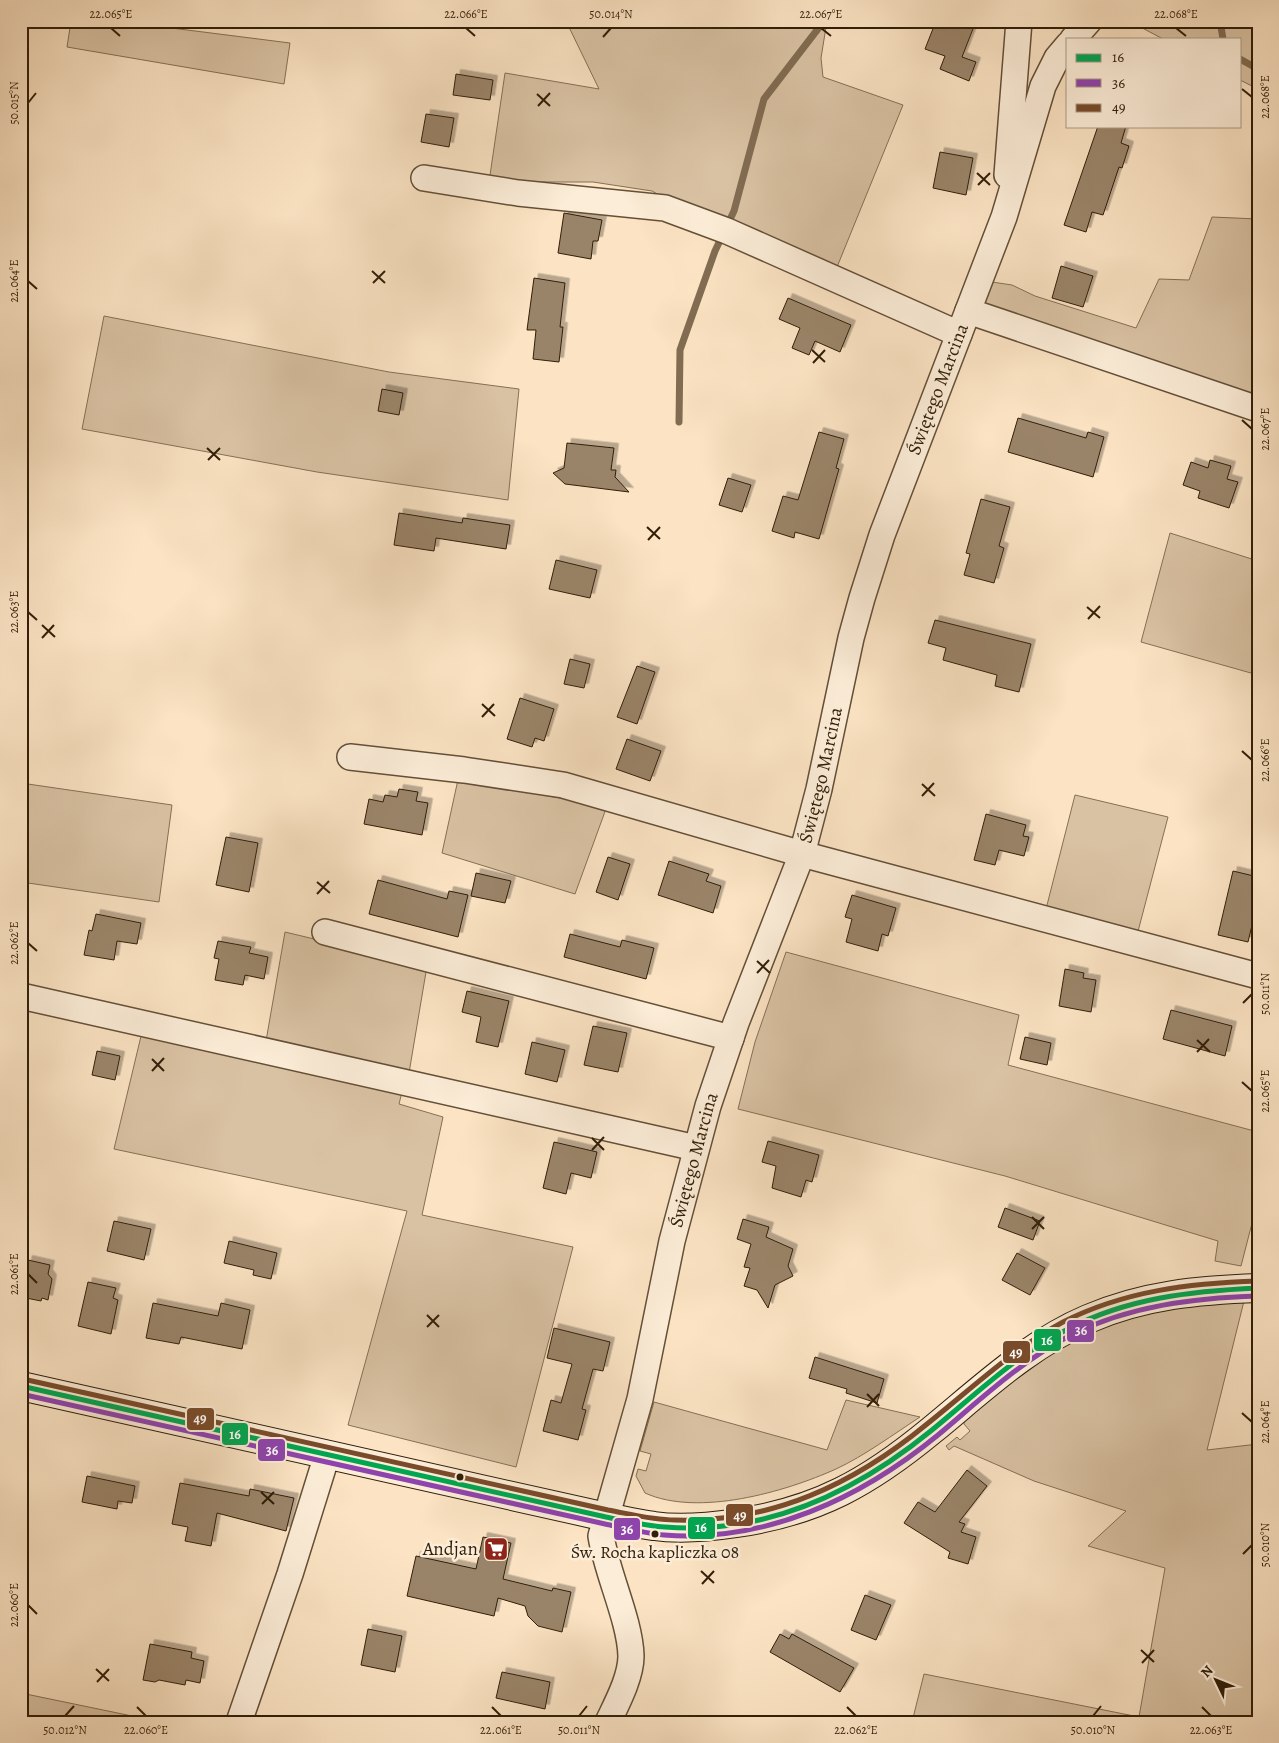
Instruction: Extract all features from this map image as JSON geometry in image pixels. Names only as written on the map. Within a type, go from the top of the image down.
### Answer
[{"type":"street","points":[[1004,217],[1019,21]]},
{"type":"street","points":[[1074,38],[1089,21]]},
{"type":"street","name":"Świętego Marcina","points":[[608,1722],[626,1677],[631,1657],[627,1634],[604,1555],[601,1536],[624,1462],[640,1399],[672,1241],[696,1148],[708,1106],[732,1038],[802,854],[819,789],[851,638],[882,535],[1004,217],[1043,86],[1057,58],[1066,47]]},
{"type":"street","points":[[424,178],[518,193],[665,208],[726,231],[959,334]]},
{"type":"street","points":[[968,311],[1258,409]]},
{"type":"street","points":[[350,757],[563,784],[802,854],[1258,976]]},
{"type":"street","points":[[325,932],[732,1038]]},
{"type":"street","points":[[21,996],[696,1148]]},
{"type":"street","points":[[21,1386],[606,1517],[655,1526],[696,1528],[774,1518],[805,1508],[864,1480],[896,1459],[1019,1359],[1052,1337],[1087,1319],[1119,1307],[1158,1297],[1203,1290],[1258,1288]]},
{"type":"street","points":[[239,1722],[290,1574],[327,1455]]},
{"type":"shaded area","points":[[71,21],[116,21],[290,43],[284,84],[67,47]]},
{"type":"shaded area","points":[[566,21],[827,21],[821,58],[823,77],[903,105],[837,267],[675,204],[652,191],[593,182],[489,182],[505,73],[599,89]]},
{"type":"shaded area","points":[[1258,21],[1258,89],[1242,81],[1242,38],[1161,38],[1131,22]]},
{"type":"shaded area","points":[[1212,217],[1258,219],[1258,397],[982,310],[992,282],[1012,285],[1035,296],[1136,328],[1159,279],[1189,280]]},
{"type":"shaded area","points":[[104,316],[389,372],[519,389],[508,500],[317,472],[82,429]]},
{"type":"shaded area","points":[[1170,533],[1258,561],[1258,675],[1141,642]]},
{"type":"shaded area","points":[[459,775],[543,795],[607,806],[575,894],[442,853]]},
{"type":"shaded area","points":[[21,783],[172,805],[159,902],[21,882]]},
{"type":"shaded area","points":[[1075,795],[1168,817],[1136,939],[1045,913]]},
{"type":"shaded area","points":[[285,932],[427,966],[409,1073],[266,1041]]},
{"type":"shaded area","points":[[786,952],[1019,1015],[1008,1065],[1258,1132],[1258,1200],[1241,1266],[1215,1261],[1218,1241],[1005,1176],[738,1109],[755,1042]]},
{"type":"shaded area","points":[[142,1032],[402,1092],[399,1104],[443,1117],[422,1215],[573,1247],[516,1467],[348,1425],[407,1211],[114,1149]]},
{"type":"shaded area","points":[[1244,1301],[1207,1450],[1258,1444],[1258,1722],[912,1722],[924,1674],[1139,1717],[1165,1568],[1088,1546],[1126,1511],[1034,1481],[954,1446],[949,1450],[946,1446],[957,1437],[960,1440],[970,1431],[964,1424],[964,1420],[1002,1389],[1043,1360],[1085,1335],[1145,1312],[1173,1307]]},
{"type":"shaded area","points":[[846,1400],[920,1417],[847,1464],[792,1486],[741,1499],[690,1503],[666,1500],[645,1493],[636,1476],[638,1469],[646,1471],[651,1454],[640,1451],[654,1402],[827,1450]]},
{"type":"shaded area","points":[[21,1693],[161,1722],[21,1722]]},
{"type":"building","points":[[936,21],[976,21],[962,57],[976,62],[969,81],[940,69],[945,56],[925,49]]},
{"type":"building","points":[[456,74],[493,80],[490,100],[453,95]]},
{"type":"building","points":[[426,114],[454,118],[449,147],[421,142]]},
{"type":"building","points":[[1097,128],[1125,128],[1121,143],[1129,146],[1122,168],[1119,167],[1103,215],[1092,212],[1086,232],[1064,225]]},
{"type":"building","points":[[940,152],[973,158],[966,195],[933,188]]},
{"type":"building","points":[[564,213],[602,220],[598,241],[593,241],[591,259],[558,253]]},
{"type":"building","points":[[1061,266],[1093,276],[1083,307],[1052,298]]},
{"type":"building","points":[[534,278],[565,283],[560,327],[563,327],[559,362],[533,359],[536,330],[527,330]]},
{"type":"building","points":[[788,298],[851,325],[840,352],[815,341],[809,355],[792,348],[800,328],[779,319]]},
{"type":"building","points":[[382,389],[403,393],[399,415],[378,411]]},
{"type":"building","points":[[1018,418],[1086,438],[1088,432],[1104,437],[1093,477],[1008,452]]},
{"type":"building","points":[[819,432],[844,439],[836,468],[839,469],[819,539],[795,532],[794,538],[772,531],[783,496],[798,500]]},
{"type":"building","points":[[567,443],[614,448],[611,470],[616,470],[615,477],[629,492],[565,484],[553,473],[564,468]]},
{"type":"building","points":[[1210,460],[1231,466],[1227,479],[1238,482],[1229,508],[1198,498],[1200,491],[1183,485],[1191,462],[1208,468]]},
{"type":"building","points":[[728,478],[751,485],[742,512],[719,505]]},
{"type":"building","points":[[981,499],[1010,507],[999,546],[1004,548],[994,583],[964,575],[970,554],[966,553]]},
{"type":"building","points":[[399,513],[462,523],[463,518],[510,525],[506,549],[436,538],[434,551],[394,545]]},
{"type":"building","points":[[556,560],[597,570],[590,598],[549,589]]},
{"type":"building","points":[[935,620],[1031,644],[1019,692],[995,686],[997,675],[943,660],[946,648],[928,643]]},
{"type":"building","points":[[570,659],[590,664],[584,688],[564,684]]},
{"type":"building","points":[[637,666],[655,672],[637,724],[617,717]]},
{"type":"building","points":[[520,698],[554,709],[544,741],[535,738],[532,747],[507,739]]},
{"type":"building","points":[[627,739],[661,751],[650,781],[616,769]]},
{"type":"building","points":[[399,789],[418,792],[416,801],[428,803],[422,835],[364,824],[369,799],[383,802],[385,795],[397,797]]},
{"type":"building","points":[[986,814],[1026,825],[1023,836],[1029,837],[1024,856],[999,850],[995,865],[974,860]]},
{"type":"building","points":[[226,837],[258,843],[249,892],[216,885]]},
{"type":"building","points":[[608,857],[630,864],[618,900],[596,892]]},
{"type":"building","points":[[669,861],[709,874],[706,881],[721,886],[713,913],[658,895]]},
{"type":"building","points":[[1233,871],[1258,877],[1258,900],[1248,942],[1218,935]]},
{"type":"building","points":[[476,873],[511,881],[505,903],[471,896]]},
{"type":"building","points":[[378,880],[447,899],[449,891],[468,895],[458,937],[369,914]]},
{"type":"building","points":[[852,895],[896,908],[888,936],[882,934],[878,951],[846,942],[852,919],[845,917]]},
{"type":"building","points":[[96,914],[141,923],[137,944],[117,941],[114,960],[84,955],[89,930],[92,931]]},
{"type":"building","points":[[570,934],[620,947],[622,940],[654,948],[646,979],[564,957]]},
{"type":"building","points":[[218,941],[251,947],[249,953],[268,957],[264,979],[245,975],[243,985],[215,980],[219,959],[214,958]]},
{"type":"building","points":[[1065,969],[1084,973],[1083,978],[1096,980],[1091,1012],[1059,1006]]},
{"type":"building","points":[[467,991],[509,1001],[498,1047],[476,1042],[481,1017],[462,1012]]},
{"type":"building","points":[[1171,1010],[1232,1026],[1225,1056],[1163,1039]]},
{"type":"building","points":[[593,1026],[627,1033],[618,1072],[584,1065]]},
{"type":"building","points":[[1025,1037],[1051,1043],[1047,1065],[1020,1059]]},
{"type":"building","points":[[532,1042],[565,1050],[557,1082],[525,1074]]},
{"type":"building","points":[[97,1051],[120,1056],[115,1080],[92,1075]]},
{"type":"building","points":[[768,1141],[819,1155],[812,1182],[806,1180],[801,1197],[772,1188],[776,1166],[762,1162]]},
{"type":"building","points":[[554,1142],[597,1152],[591,1178],[571,1173],[566,1194],[543,1188]]},
{"type":"building","points":[[1005,1208],[1040,1221],[1033,1240],[998,1227]]},
{"type":"building","points":[[743,1219],[769,1227],[766,1237],[793,1249],[788,1266],[793,1276],[775,1285],[768,1308],[757,1290],[744,1286],[750,1268],[744,1267],[751,1244],[737,1239]]},
{"type":"building","points":[[114,1221],[151,1229],[144,1260],[107,1251]]},
{"type":"building","points":[[229,1241],[277,1253],[271,1279],[253,1275],[254,1270],[224,1263]]},
{"type":"building","points":[[1017,1253],[1045,1268],[1030,1295],[1002,1280]]},
{"type":"building","points":[[28,1260],[50,1265],[48,1274],[52,1279],[48,1300],[42,1298],[41,1301],[21,1297],[21,1270],[25,1271]]},
{"type":"building","points":[[88,1282],[116,1288],[113,1298],[118,1300],[111,1334],[78,1326]]},
{"type":"building","points":[[153,1303],[218,1316],[221,1303],[250,1310],[242,1349],[181,1337],[179,1344],[146,1338]]},
{"type":"building","points":[[554,1328],[610,1342],[603,1371],[593,1369],[582,1409],[586,1410],[578,1440],[543,1431],[551,1400],[561,1403],[572,1364],[547,1358]]},
{"type":"building","points":[[815,1357],[884,1379],[877,1403],[846,1393],[847,1389],[809,1378]]},
{"type":"building","points":[[967,1470],[987,1486],[959,1522],[965,1524],[961,1532],[976,1537],[968,1564],[948,1558],[950,1552],[904,1523],[918,1502],[935,1512]]},
{"type":"building","points":[[87,1476],[135,1486],[132,1503],[118,1501],[117,1509],[82,1502]]},
{"type":"building","points":[[180,1483],[249,1496],[250,1489],[294,1498],[286,1531],[217,1513],[211,1546],[185,1541],[188,1527],[172,1524]]},
{"type":"building","points":[[483,1537],[511,1543],[503,1579],[552,1591],[553,1588],[571,1592],[562,1632],[538,1626],[528,1616],[525,1606],[498,1598],[494,1616],[407,1596],[416,1556],[476,1569]]},
{"type":"building","points":[[865,1595],[891,1605],[876,1640],[851,1630]]},
{"type":"building","points":[[368,1629],[402,1636],[395,1672],[361,1665]]},
{"type":"building","points":[[780,1634],[789,1639],[792,1634],[854,1668],[840,1692],[770,1652]]},
{"type":"building","points":[[150,1644],[192,1652],[191,1658],[204,1661],[200,1683],[186,1680],[185,1685],[159,1680],[155,1682],[143,1680]]},
{"type":"building","points":[[502,1672],[550,1682],[545,1709],[496,1698]]},
{"type":"waterway","points":[[679,422],[680,350],[715,251],[734,211],[764,99],[824,21]]},
{"type":"waterway","points":[[1220,21],[1223,38]]},
{"type":"waterway","points":[[1242,60],[1258,69]]},
{"type":"transit line","name":"49","points":[[23,1379],[608,1510],[658,1519],[711,1519],[745,1515],[778,1507],[810,1496],[841,1482],[899,1445],[1027,1344],[1063,1322],[1086,1311],[1134,1296],[1158,1291],[1207,1284],[1258,1281]]},
{"type":"transit line","name":"16","points":[[21,1386],[628,1522],[658,1526],[702,1528],[739,1524],[774,1516],[808,1505],[841,1490],[903,1452],[1031,1350],[1090,1318],[1137,1303],[1160,1298],[1209,1291],[1258,1288]]},
{"type":"transit line","name":"36","points":[[21,1394],[634,1530],[664,1535],[702,1536],[739,1532],[775,1523],[810,1512],[844,1496],[908,1458],[1001,1382],[1035,1357],[1071,1335],[1093,1325],[1139,1310],[1162,1305],[1258,1296]]},
{"type":"place","name":"Św. Rocha kapliczka 08","points":[[655,1534]]},
{"type":"place","name":"Andjan","points":[[496,1549]]}]
